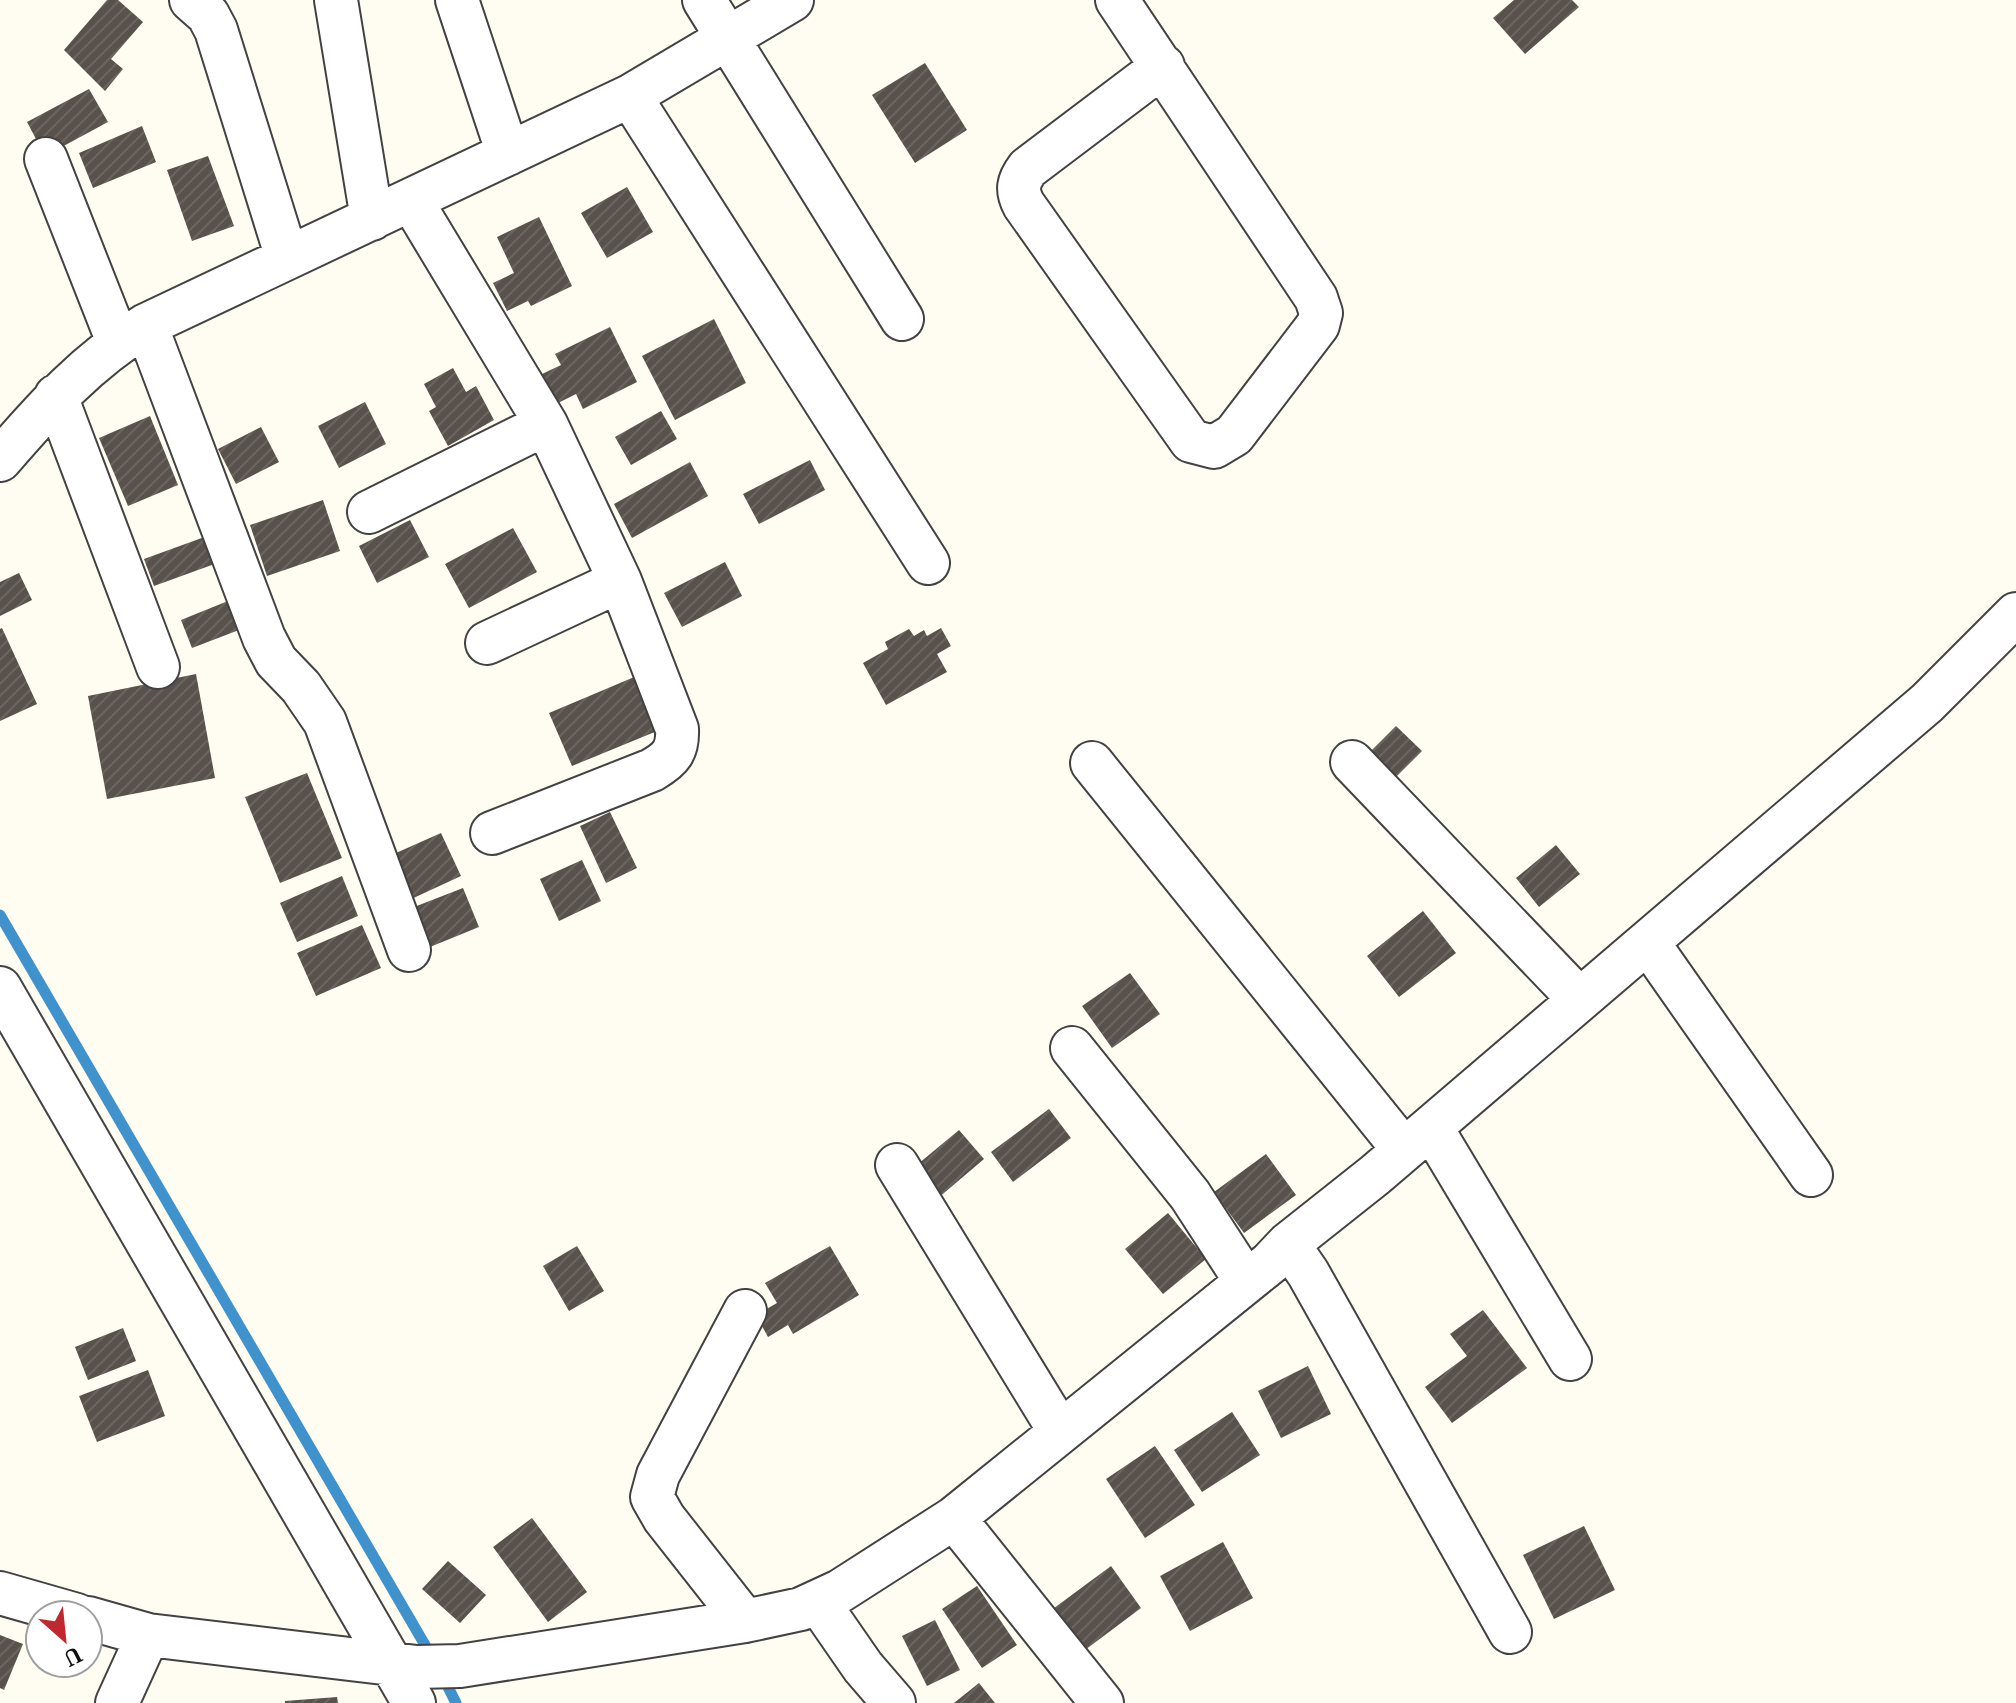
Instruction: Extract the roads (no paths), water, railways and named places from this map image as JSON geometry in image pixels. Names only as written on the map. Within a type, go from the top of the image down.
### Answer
[{"type":"street","points":[[191,0],[208,15],[216,30],[287,258]]},
{"type":"street","points":[[336,0],[372,219]]},
{"type":"street","points":[[457,0],[508,154]]},
{"type":"street","points":[[704,0],[726,40],[902,319]]},
{"type":"street","points":[[0,460],[56,396],[132,334],[630,96],[792,0]]},
{"type":"street","points":[[1117,0],[1163,66],[1316,298],[1321,313],[1318,325],[1234,435],[1214,447],[1191,441],[1024,205],[1018,192],[1020,178],[1028,168],[1163,66]]},
{"type":"street","points":[[630,96],[928,563]]},
{"type":"street","points":[[46,159],[132,334],[264,638],[276,661],[301,687],[325,722],[409,950]]},
{"type":"street","points":[[411,200],[546,424],[620,581],[677,729],[677,745],[669,760],[652,770],[492,833]]},
{"type":"street","points":[[56,396],[158,667]]},
{"type":"street","points":[[369,512],[546,424]]},
{"type":"street","points":[[487,643],[620,581]]},
{"type":"street","points":[[104,1623],[148,1635],[407,1678],[460,1666],[745,1621],[818,1602],[868,1575],[954,1518],[1059,1430],[1133,1375],[1245,1280],[1270,1263],[1288,1244],[1418,1139],[1579,999],[1649,944],[1927,703],[2016,614]]},
{"type":"street","points":[[1352,762],[1579,999]]},
{"type":"street","points":[[1092,763],[1418,1139],[1570,1359]]},
{"type":"street","points":[[1649,944],[1811,1175]]},
{"type":"street","points":[[0,988],[407,1678]]},
{"type":"street","points":[[1072,1048],[1190,1195],[1245,1280]]},
{"type":"street","points":[[897,1165],[1059,1430]]},
{"type":"street","points":[[1288,1244],[1308,1273],[1510,1632]]},
{"type":"street","points":[[745,1311],[658,1475],[652,1497],[664,1518],[745,1621]]},
{"type":"street","points":[[954,1518],[1102,1703]]},
{"type":"street","points":[[0,1593],[24,1600]]},
{"type":"street","points":[[818,1602],[863,1667],[894,1703]]},
{"type":"street","points":[[117,1703],[148,1635]]},
{"type":"waterway","points":[[0,915],[432,1657]]},
{"type":"waterway","points":[[442,1675],[456,1703]]}]
